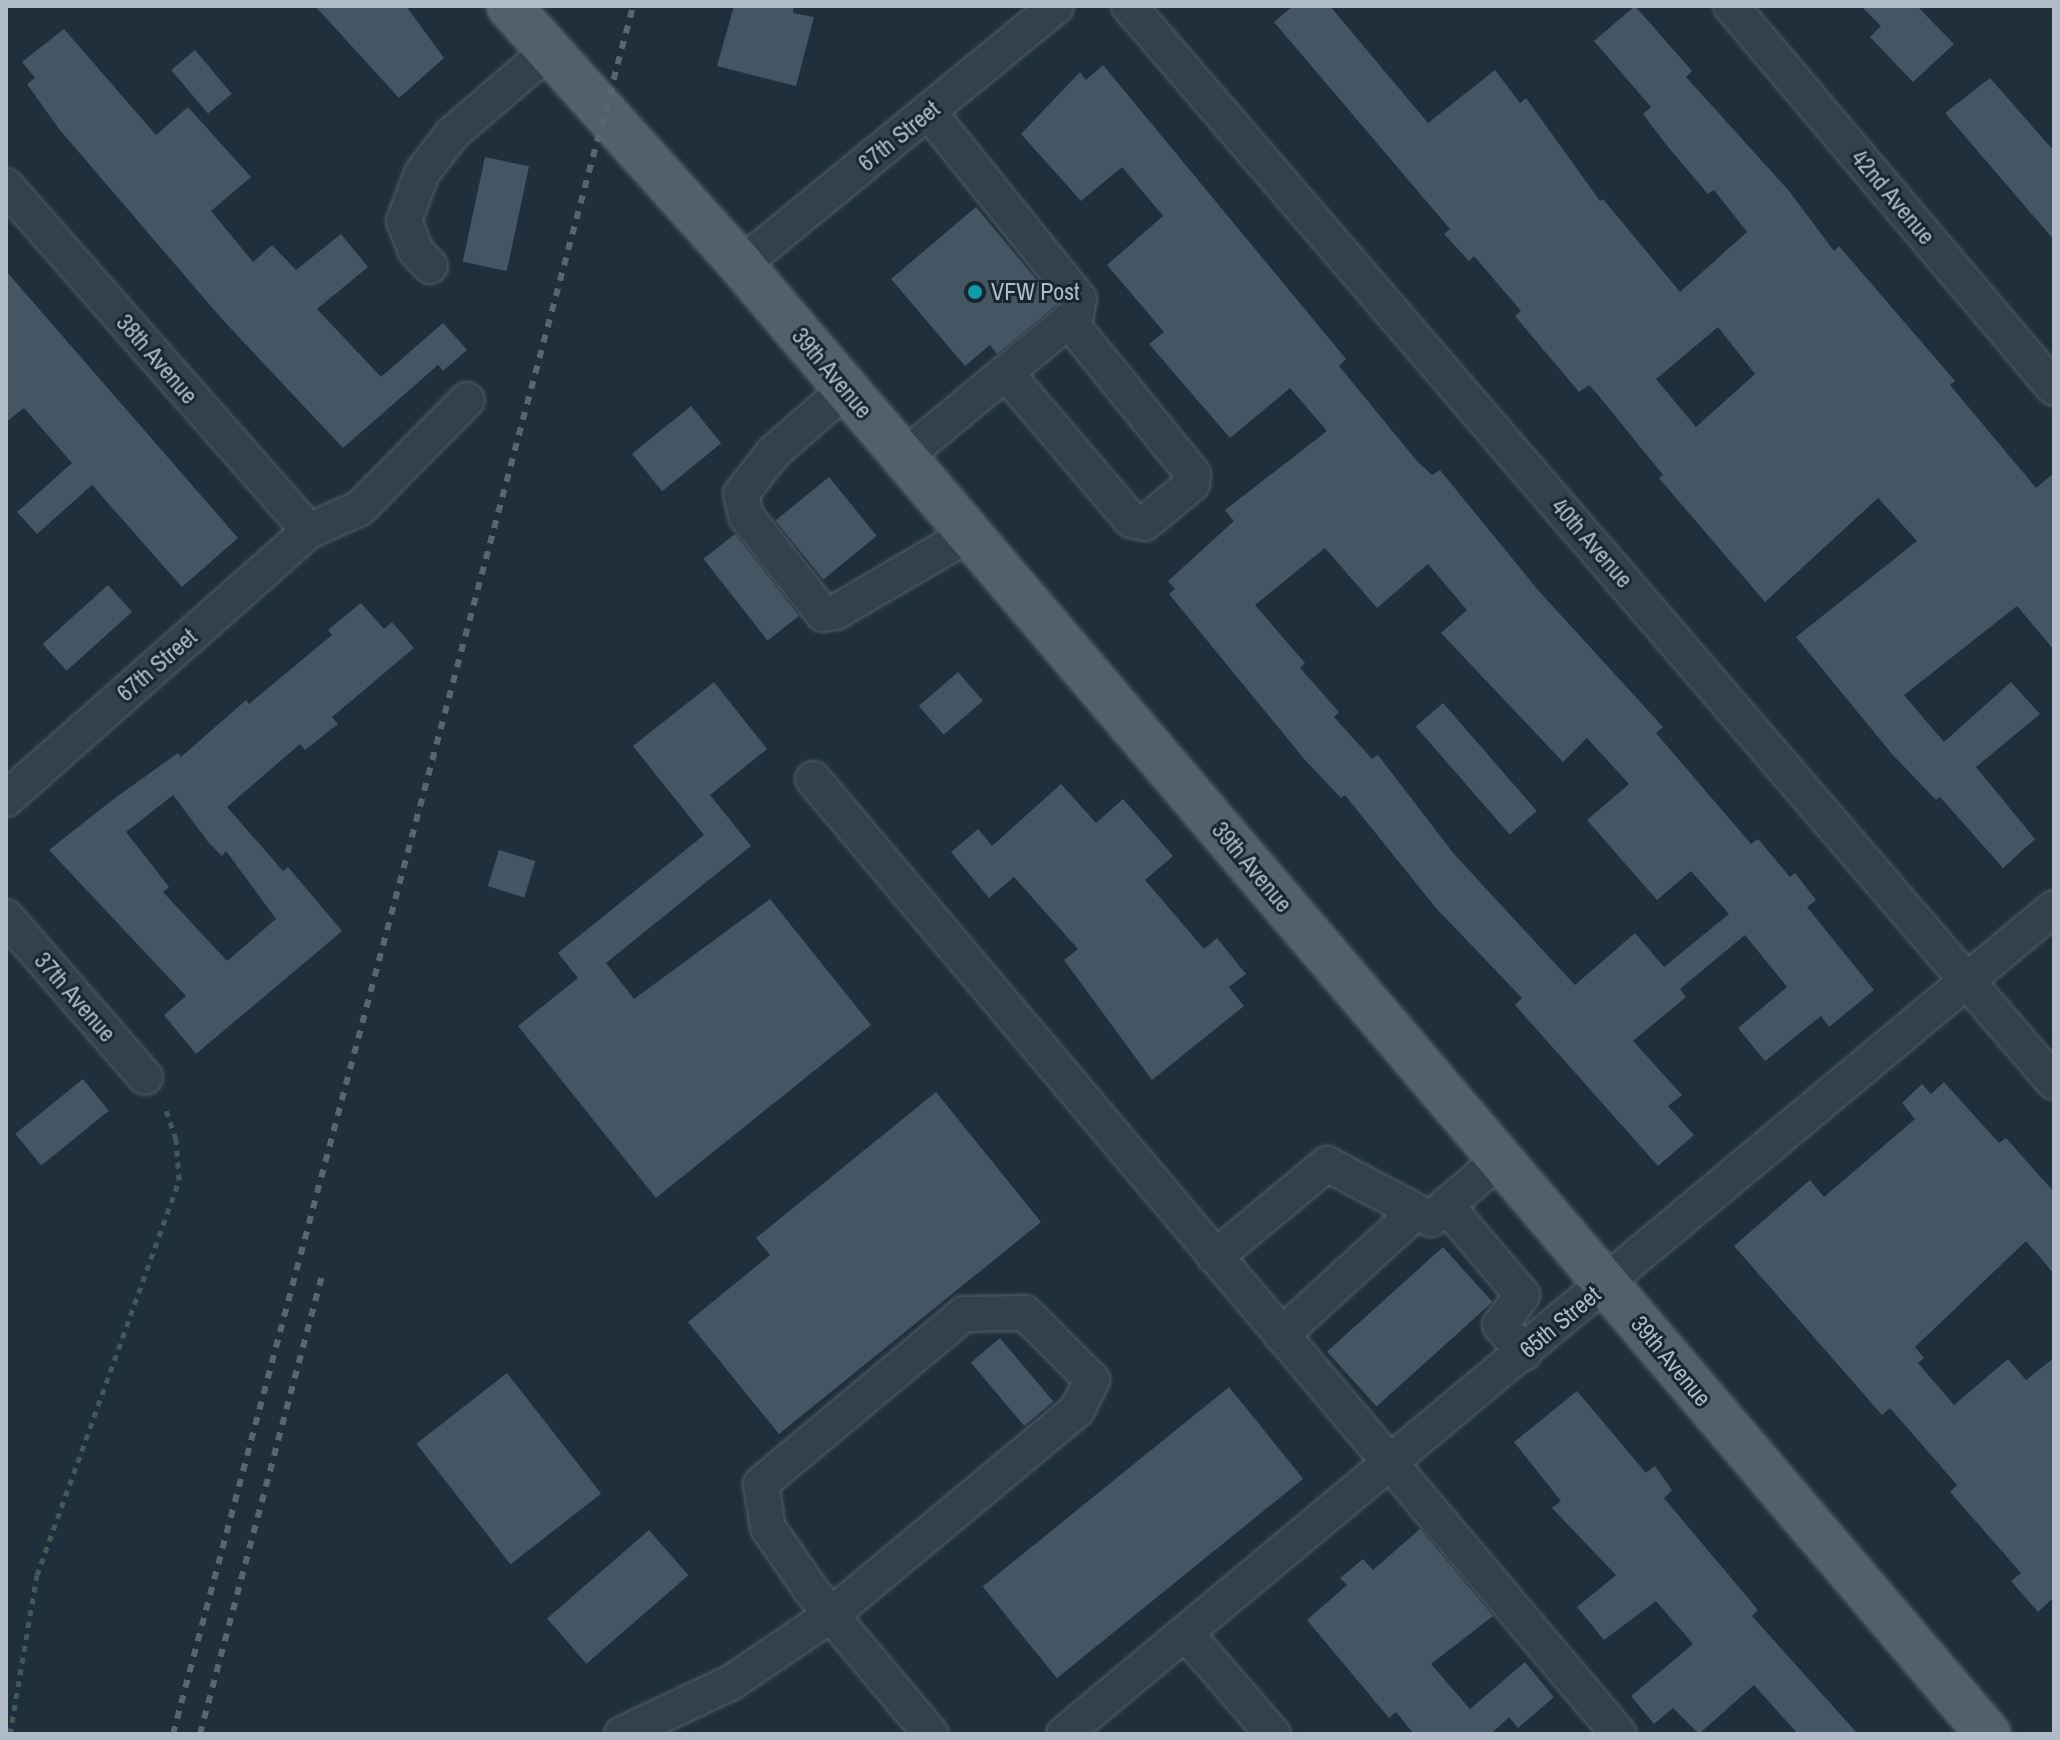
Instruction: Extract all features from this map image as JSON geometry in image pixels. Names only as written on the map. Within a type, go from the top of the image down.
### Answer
[{"type":"main road","name":"39th Avenue","points":[[509,6],[741,265],[1988,1734]]},
{"type":"street","name":"67th Street","points":[[741,265],[1056,6]]},
{"type":"street","name":"40th Avenue","points":[[1129,6],[2054,1082]]},
{"type":"street","name":"42nd Avenue","points":[[1731,6],[2054,388]]},
{"type":"street","points":[[430,266],[416,251],[404,221],[422,173],[444,141],[548,51]]},
{"type":"street","points":[[904,457],[1076,314],[1079,299],[928,111]]},
{"type":"street","name":"38th Avenue","points":[[6,186],[309,531]]},
{"type":"street","points":[[1006,373],[1131,520],[1145,523],[1192,484],[1193,474],[1068,320]]},
{"type":"street","points":[[846,389],[773,453],[741,494],[746,516],[823,614],[836,612],[969,534]]},
{"type":"street","name":"67th Street","points":[[6,799],[309,531],[360,508],[467,400]]},
{"type":"street","points":[[813,779],[1619,1734]]},
{"type":"street","name":"65th Street","points":[[1064,1734],[1187,1635],[2054,908]]},
{"type":"street","name":"37th Avenue","points":[[6,917],[145,1077]]},
{"type":"street","points":[[1281,1335],[1431,1209],[1500,1159]]},
{"type":"street","points":[[1215,1257],[1327,1164],[1431,1209],[1522,1295],[1500,1325],[1524,1353]]},
{"type":"street","points":[[622,1734],[732,1682],[831,1615],[1077,1410],[1092,1380],[1025,1313],[964,1314],[761,1484],[768,1528],[831,1615],[931,1734]]},
{"type":"street","points":[[1187,1635],[1273,1734]]},
{"type":"path","points":[[10,1734],[37,1575],[179,1180],[168,1112],[145,1077]]},
{"type":"building","points":[[315,6],[406,6],[444,58],[399,98]]},
{"type":"building","points":[[734,6],[794,6],[793,13],[814,17],[796,86],[717,66]]},
{"type":"building","points":[[1293,6],[1330,6],[1428,123],[1495,70],[1520,103],[1526,98],[1600,201],[1603,199],[1680,292],[1747,232],[1714,190],[1708,194],[1668,147],[1643,114],[1651,107],[1594,41],[1635,6],[1692,71],[1686,77],[1789,191],[1834,251],[1839,246],[1955,381],[1950,385],[2036,488],[2054,473],[2054,650],[2017,606],[1904,695],[1944,742],[2011,682],[2040,714],[1976,767],[2035,839],[2003,868],[1940,797],[1936,800],[1892,754],[1796,637],[1917,541],[1878,498],[1765,602],[1659,478],[1663,475],[1598,395],[1589,385],[1579,392],[1515,316],[1521,311],[1474,256],[1469,261],[1444,234],[1450,229],[1274,22]],"holes":[[[1718,327],[1755,374],[1696,427],[1656,379]]]},
{"type":"building","points":[[1861,6],[1917,6],[1954,44],[1913,82],[1870,37],[1881,26]]},
{"type":"building","points":[[64,29],[156,135],[188,107],[251,177],[211,211],[253,262],[272,245],[296,270],[341,234],[368,267],[317,309],[381,377],[443,323],[467,350],[443,371],[438,365],[343,448],[221,318],[59,129],[27,84],[35,78],[22,62]]},
{"type":"building","points":[[195,50],[232,94],[208,114],[171,70]]},
{"type":"building","points":[[1103,65],[1346,359],[1339,366],[1417,461],[1432,475],[1440,470],[1538,590],[1663,727],[1656,733],[1751,844],[1758,839],[1790,877],[1795,873],[1816,900],[1807,907],[1874,990],[1829,1027],[1821,1016],[1765,1061],[1738,1028],[1787,987],[1745,935],[1680,989],[1686,997],[1633,1041],[1682,1095],[1668,1106],[1694,1135],[1658,1166],[1515,1005],[1522,998],[1435,907],[1345,795],[1341,798],[1305,760],[1169,594],[1175,589],[1168,581],[1234,521],[1225,510],[1327,431],[1290,388],[1230,438],[1149,344],[1164,332],[1107,265],[1163,216],[1122,167],[1081,201],[1021,134],[1080,72],[1086,80]],"holes":[[[1325,548],[1377,608],[1428,564],[1467,610],[1441,633],[1563,762],[1587,738],[1629,784],[1587,820],[1657,900],[1691,871],[1729,914],[1664,967],[1635,933],[1575,985],[1454,854],[1378,755],[1372,759],[1334,717],[1339,712],[1300,668],[1305,663],[1255,605]]]},
{"type":"building","points":[[1990,78],[2054,151],[2054,240],[1945,113]]},
{"type":"building","points":[[485,157],[529,166],[507,271],[463,262]]},
{"type":"building","name":"VFW Post","points":[[976,207],[1057,304],[997,354],[990,345],[965,366],[891,279]]},
{"type":"building","points":[[6,271],[238,538],[182,587],[92,485],[37,534],[17,512],[72,463],[24,408],[6,422]]},
{"type":"building","points":[[691,406],[721,443],[662,491],[632,454]]},
{"type":"building","points":[[829,477],[877,536],[823,579],[775,520]]},
{"type":"building","points":[[735,534],[799,616],[768,641],[703,559]]},
{"type":"building","points":[[108,585],[132,612],[67,671],[43,644]]},
{"type":"building","points":[[361,603],[384,629],[392,622],[414,648],[332,717],[338,724],[305,750],[300,744],[227,807],[283,871],[288,867],[342,931],[196,1054],[164,1015],[186,996],[49,850],[178,753],[181,757],[246,700],[249,704],[332,635],[328,630]],"holes":[[[173,795],[222,856],[226,851],[276,919],[227,961],[163,892],[169,887],[126,832]]]},
{"type":"building","points":[[958,672],[983,701],[944,735],[919,706]]},
{"type":"building","points":[[714,682],[767,749],[710,795],[751,846],[606,963],[634,999],[770,899],[871,1025],[656,1198],[518,1026],[578,978],[558,953],[704,835],[633,746]]},
{"type":"building","points":[[1443,703],[1537,811],[1510,835],[1416,727]]},
{"type":"building","points":[[1061,784],[1096,823],[1123,799],[1173,856],[1145,880],[1204,949],[1217,938],[1246,974],[1229,987],[1244,1006],[1152,1080],[1064,960],[1078,949],[1014,877],[989,898],[951,852],[978,829],[992,846]]},
{"type":"building","points":[[499,850],[535,861],[524,897],[488,886]]},
{"type":"building","points":[[83,1079],[109,1111],[41,1166],[15,1134]]},
{"type":"building","points":[[1944,1082],[1999,1143],[2006,1138],[2054,1192],[2054,1274],[2026,1241],[1915,1347],[1924,1358],[1918,1363],[1954,1405],[2008,1359],[2026,1380],[2054,1358],[2054,1597],[2038,1612],[2011,1581],[2021,1573],[1950,1492],[1957,1485],[1890,1408],[1882,1415],[1734,1246],[1810,1180],[1824,1197],[1915,1119],[1902,1103],[1922,1084],[1931,1094]]},
{"type":"building","points":[[936,1092],[1041,1222],[779,1434],[688,1322],[770,1255],[756,1238]]},
{"type":"building","points":[[1443,1247],[1493,1302],[1377,1406],[1327,1351]]},
{"type":"building","points":[[1000,1338],[1053,1402],[1024,1426],[971,1362]]},
{"type":"building","points":[[507,1373],[601,1494],[511,1564],[416,1444]]},
{"type":"building","points":[[1229,1387],[1303,1479],[1057,1678],[983,1586]]},
{"type":"building","points":[[1577,1391],[1646,1473],[1655,1466],[1672,1490],[1664,1498],[1758,1610],[1752,1616],[1858,1734],[1798,1734],[1754,1685],[1699,1734],[1673,1708],[1654,1724],[1631,1696],[1693,1644],[1656,1601],[1604,1640],[1577,1607],[1616,1575],[1552,1508],[1561,1501],[1514,1442]]},
{"type":"building","points":[[1420,1529],[1493,1616],[1431,1664],[1470,1709],[1525,1662],[1554,1697],[1518,1728],[1509,1717],[1491,1734],[1414,1734],[1396,1712],[1389,1718],[1307,1620],[1347,1585],[1340,1578],[1363,1559],[1373,1570]]},
{"type":"building","points":[[649,1530],[688,1575],[586,1664],[547,1619]]},
{"type":"railway","points":[[173,1734],[633,6]]},
{"type":"railway","points":[[200,1734],[321,1278]]},
{"type":"place","name":"VFW Post","points":[[975,292]]}]
